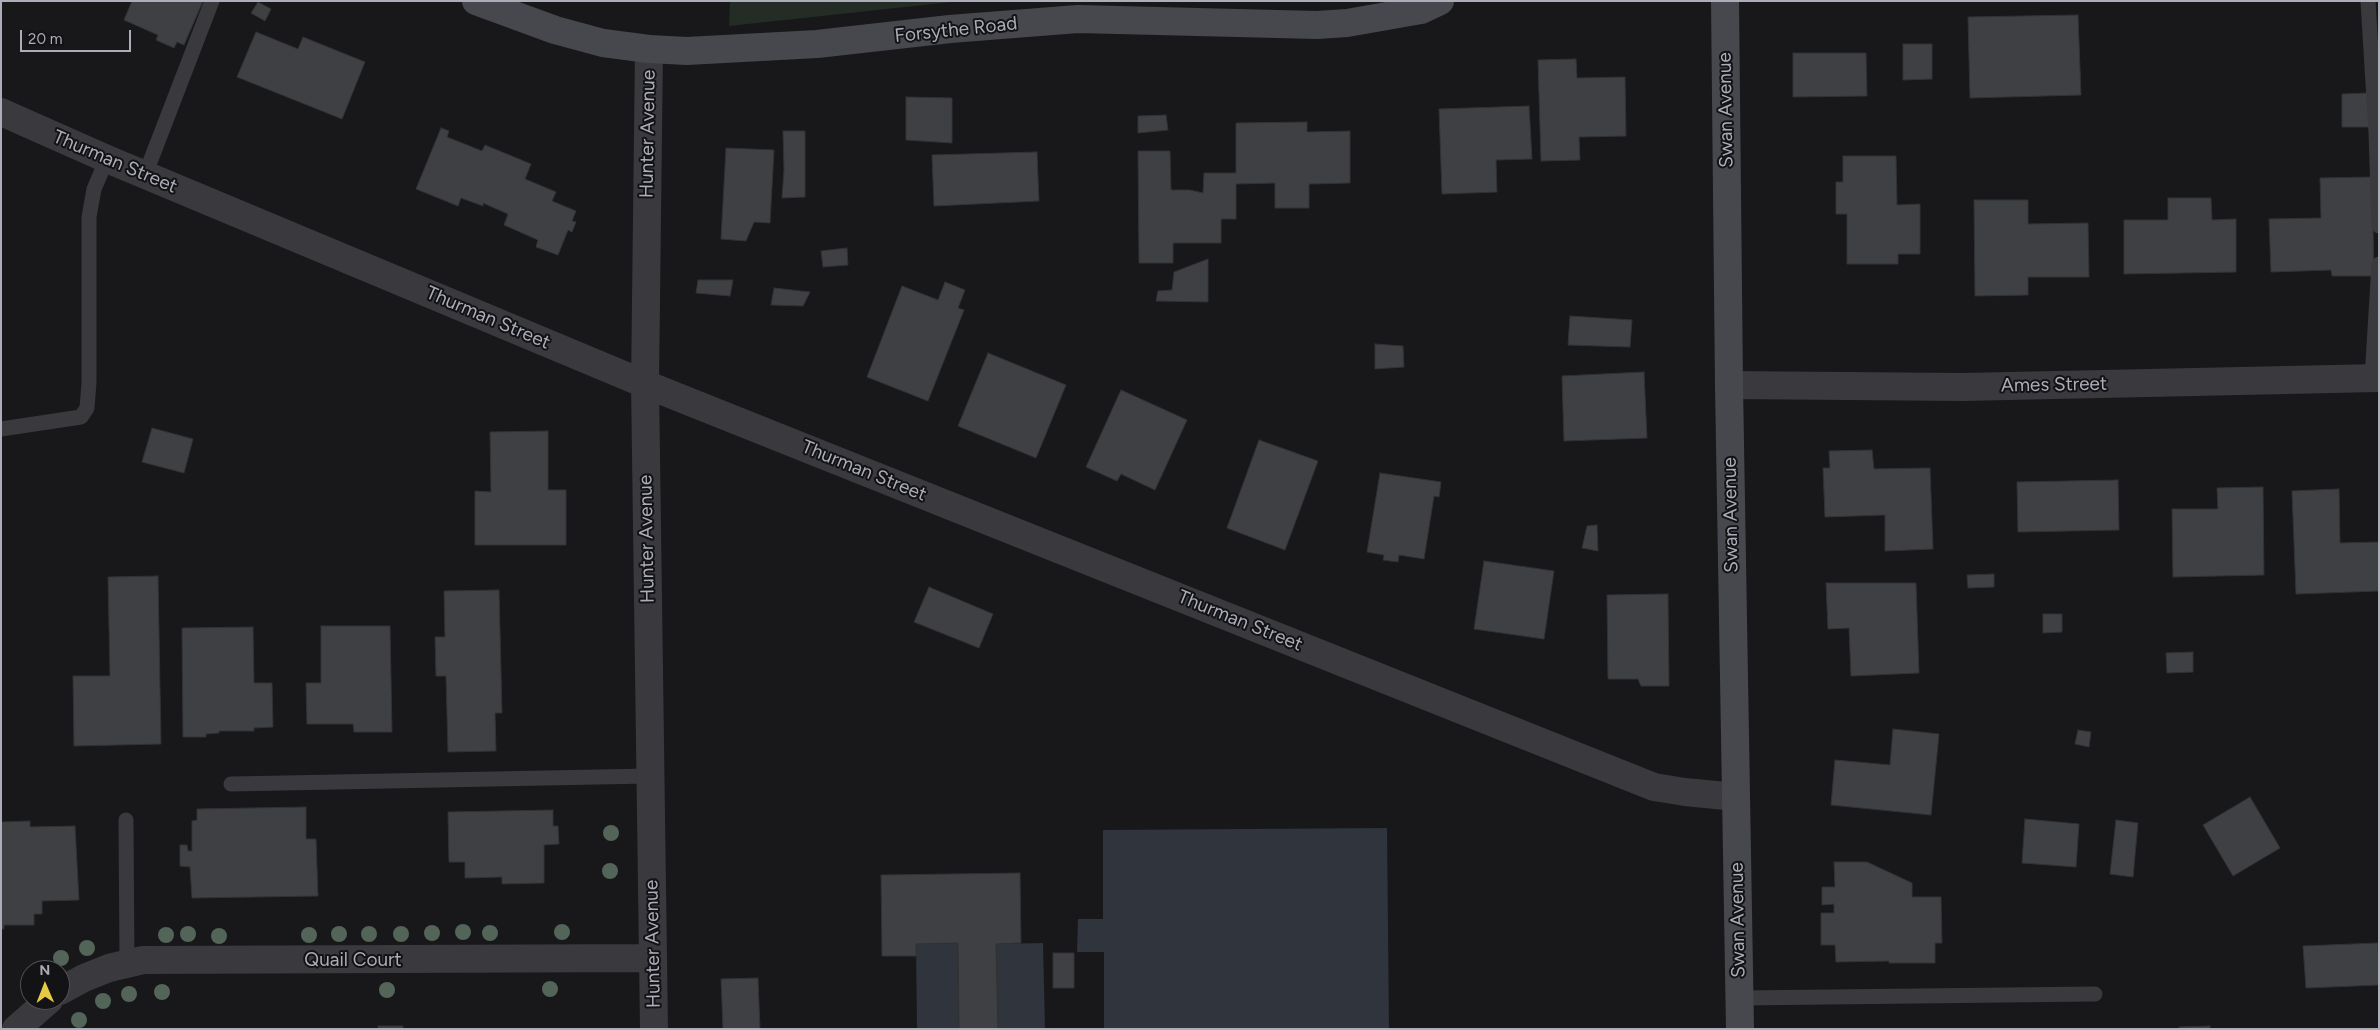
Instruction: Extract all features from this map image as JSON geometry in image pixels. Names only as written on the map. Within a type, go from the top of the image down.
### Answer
[{"type":"street","name":"Forsythe Road","points":[[476,1],[555,30],[603,43],[648,49],[687,51],[745,49],[958,28],[1078,19],[1337,24],[1421,10],[1440,1]]},
{"type":"street","name":"Swan Avenue","points":[[1725,1],[1729,385],[1740,1029]]},
{"type":"street","name":"Hunter Avenue","points":[[648,49],[645,384],[654,1029]]},
{"type":"street","name":"Thurman Street","points":[[1,112],[107,159],[645,384],[1654,787],[1685,792],[1736,796]]},
{"type":"street","name":"Ames Street","points":[[1729,385],[1963,387],[2375,378]]},
{"type":"street","name":"Quail Court","points":[[70,986],[109,968],[143,960],[653,958]]},
{"type":"street","points":[[16,1029],[38,1010]]},
{"type":"lane","points":[[145,175],[212,1]]},
{"type":"lane","points":[[2368,1],[2376,133],[2379,226]]},
{"type":"lane","points":[[1,429],[81,416],[87,408],[89,383],[90,217],[94,189],[107,159]]},
{"type":"lane","points":[[2375,378],[2379,264]]},
{"type":"lane","points":[[231,784],[650,776]]},
{"type":"lane","points":[[126,820],[127,964]]},
{"type":"lane","points":[[1740,998],[2095,994]]},
{"type":"shaded area","points":[[730,1],[961,1],[729,26]]},
{"type":"shaded area","points":[[1387,828],[1389,1029],[1104,1029],[1104,952],[1077,952],[1078,919],[1103,919],[1103,830]]},
{"type":"shaded area","points":[[958,943],[959,1029],[917,1029],[916,944]]},
{"type":"shaded area","points":[[1043,943],[1045,1029],[998,1029],[996,944]]},
{"type":"building","points":[[132,1],[203,1],[184,45],[177,42],[174,48],[156,40],[158,35],[124,20]]},
{"type":"building","points":[[258,2],[271,9],[265,21],[251,13]]},
{"type":"building","points":[[2078,15],[2081,95],[1970,98],[1968,17]]},
{"type":"building","points":[[256,32],[298,49],[303,37],[365,62],[342,119],[237,77]]},
{"type":"building","points":[[1903,44],[1932,44],[1932,79],[1903,80]]},
{"type":"building","points":[[1793,53],[1866,53],[1867,96],[1793,97]]},
{"type":"building","points":[[1576,59],[1577,78],[1625,77],[1626,136],[1579,137],[1580,160],[1541,161],[1538,60]]},
{"type":"building","points":[[2368,93],[2369,127],[2342,127],[2342,94]]},
{"type":"building","points":[[906,97],[952,98],[952,143],[906,140]]},
{"type":"building","points":[[1529,106],[1532,159],[1496,160],[1497,192],[1442,194],[1439,109]]},
{"type":"building","points":[[1166,115],[1168,130],[1138,133],[1138,116]]},
{"type":"building","points":[[1307,122],[1307,132],[1350,131],[1350,183],[1309,184],[1309,208],[1275,208],[1275,183],[1236,184],[1236,219],[1221,219],[1221,243],[1173,243],[1173,263],[1139,263],[1138,151],[1170,151],[1171,190],[1190,190],[1203,193],[1204,173],[1236,173],[1236,123]]},
{"type":"building","points":[[441,128],[449,131],[447,137],[482,151],[485,145],[531,164],[525,179],[556,192],[552,201],[576,211],[572,221],[576,222],[572,232],[568,230],[558,255],[536,247],[538,240],[504,225],[508,214],[483,203],[483,206],[461,198],[458,206],[416,189]]},
{"type":"building","points":[[783,131],[805,131],[805,197],[782,198],[784,170]]},
{"type":"building","points":[[726,148],[774,150],[770,223],[754,222],[746,241],[721,239]]},
{"type":"building","points":[[1037,152],[1039,201],[934,206],[932,155]]},
{"type":"building","points":[[1843,156],[1896,156],[1897,205],[1920,204],[1920,254],[1898,254],[1898,264],[1847,264],[1847,214],[1836,214],[1836,182],[1843,182]]},
{"type":"building","points":[[2372,177],[2374,276],[2332,276],[2331,270],[2271,272],[2269,219],[2321,218],[2320,178]]},
{"type":"building","points":[[2168,198],[2211,198],[2212,220],[2236,219],[2236,272],[2124,274],[2124,220],[2168,220]]},
{"type":"building","points":[[1974,200],[2028,200],[2028,224],[2088,223],[2089,277],[2028,277],[2028,295],[1975,296]]},
{"type":"building","points":[[847,248],[848,265],[823,267],[821,251]]},
{"type":"building","points":[[1208,259],[1208,302],[1156,301],[1158,291],[1172,290],[1174,272]]},
{"type":"building","points":[[698,280],[733,280],[730,296],[696,293]]},
{"type":"building","points":[[945,282],[965,290],[958,308],[964,310],[928,401],[867,377],[902,286],[938,300]]},
{"type":"building","points":[[774,288],[810,292],[803,306],[771,305]]},
{"type":"building","points":[[1570,316],[1632,320],[1630,347],[1568,345]]},
{"type":"building","points":[[1375,344],[1403,346],[1404,367],[1375,369]]},
{"type":"building","points":[[988,353],[1066,385],[1036,458],[958,426]]},
{"type":"building","points":[[1644,372],[1647,438],[1564,441],[1562,376]]},
{"type":"building","points":[[1121,390],[1187,420],[1155,490],[1121,474],[1117,481],[1086,467]]},
{"type":"building","points":[[152,428],[193,439],[184,473],[142,462]]},
{"type":"building","points":[[548,431],[548,490],[566,490],[566,545],[475,545],[475,491],[491,492],[490,432]]},
{"type":"building","points":[[1259,440],[1318,461],[1285,550],[1227,528]]},
{"type":"building","points":[[1872,450],[1874,469],[1930,468],[1933,549],[1885,551],[1885,515],[1825,517],[1823,468],[1830,468],[1829,451]]},
{"type":"building","points":[[1380,473],[1441,482],[1439,497],[1434,496],[1424,559],[1399,555],[1398,562],[1383,560],[1384,555],[1367,552]]},
{"type":"building","points":[[2118,480],[2119,530],[2018,532],[2017,482]]},
{"type":"building","points":[[2263,487],[2264,575],[2173,577],[2172,509],[2218,509],[2217,488]]},
{"type":"building","points":[[2339,489],[2340,543],[2379,542],[2379,591],[2296,594],[2292,491]]},
{"type":"building","points":[[1597,525],[1598,551],[1582,548],[1587,526]]},
{"type":"building","points":[[1484,561],[1554,571],[1544,639],[1474,629]]},
{"type":"building","points":[[1994,574],[1994,587],[1968,588],[1967,575]]},
{"type":"building","points":[[158,576],[161,744],[74,746],[73,676],[110,676],[108,577]]},
{"type":"building","points":[[1826,583],[1916,583],[1919,673],[1851,676],[1849,628],[1828,629]]},
{"type":"building","points":[[929,587],[993,614],[979,648],[914,622]]},
{"type":"building","points":[[499,590],[502,713],[495,713],[496,751],[448,752],[446,676],[436,676],[435,637],[445,637],[444,591]]},
{"type":"building","points":[[1668,594],[1669,686],[1641,686],[1638,679],[1608,679],[1607,595]]},
{"type":"building","points":[[2043,614],[2062,614],[2062,632],[2043,633]]},
{"type":"building","points":[[321,626],[390,626],[392,732],[354,732],[353,724],[307,724],[306,683],[321,683]]},
{"type":"building","points":[[253,627],[254,683],[272,683],[273,727],[254,728],[254,731],[219,731],[219,733],[206,734],[206,737],[183,737],[182,628]]},
{"type":"building","points":[[2193,652],[2193,672],[2167,673],[2166,653]]},
{"type":"building","points":[[1893,729],[1939,734],[1931,815],[1831,805],[1835,760],[1890,765]]},
{"type":"building","points":[[2078,730],[2091,732],[2089,747],[2075,744]]},
{"type":"building","points":[[2250,797],[2280,848],[2233,876],[2203,825]]},
{"type":"building","points":[[306,807],[306,839],[316,839],[318,896],[192,898],[190,867],[180,866],[180,845],[187,845],[188,851],[192,851],[192,821],[197,820],[197,809]]},
{"type":"building","points":[[553,810],[553,826],[558,826],[559,844],[544,845],[544,883],[502,884],[502,877],[465,878],[465,862],[449,862],[448,812]]},
{"type":"building","points":[[2025,819],[2079,824],[2076,867],[2022,863]]},
{"type":"building","points":[[2116,820],[2138,823],[2133,877],[2110,874]]},
{"type":"building","points":[[30,821],[30,827],[75,826],[79,900],[42,901],[42,914],[34,914],[34,925],[4,925],[4,929],[1,929],[1,822]]},
{"type":"building","points":[[1834,862],[1867,862],[1912,883],[1912,897],[1941,897],[1942,943],[1935,943],[1935,963],[1889,963],[1889,961],[1836,962],[1835,945],[1821,945],[1821,913],[1834,913],[1834,904],[1822,905],[1822,887],[1835,887]]},
{"type":"building","points":[[1020,873],[1021,943],[996,944],[998,1029],[959,1029],[958,943],[916,944],[916,956],[882,956],[881,875]]},
{"type":"building","points":[[2378,943],[2379,985],[2306,988],[2303,946]]},
{"type":"building","points":[[1053,953],[1074,953],[1074,988],[1053,988]]},
{"type":"building","points":[[758,978],[760,1029],[723,1029],[721,979]]},
{"type":"building","points":[[378,1026],[403,1026],[403,1029],[378,1029]]},
{"type":"building","points":[[2210,1026],[2210,1029],[2179,1029],[2179,1027]]}]
